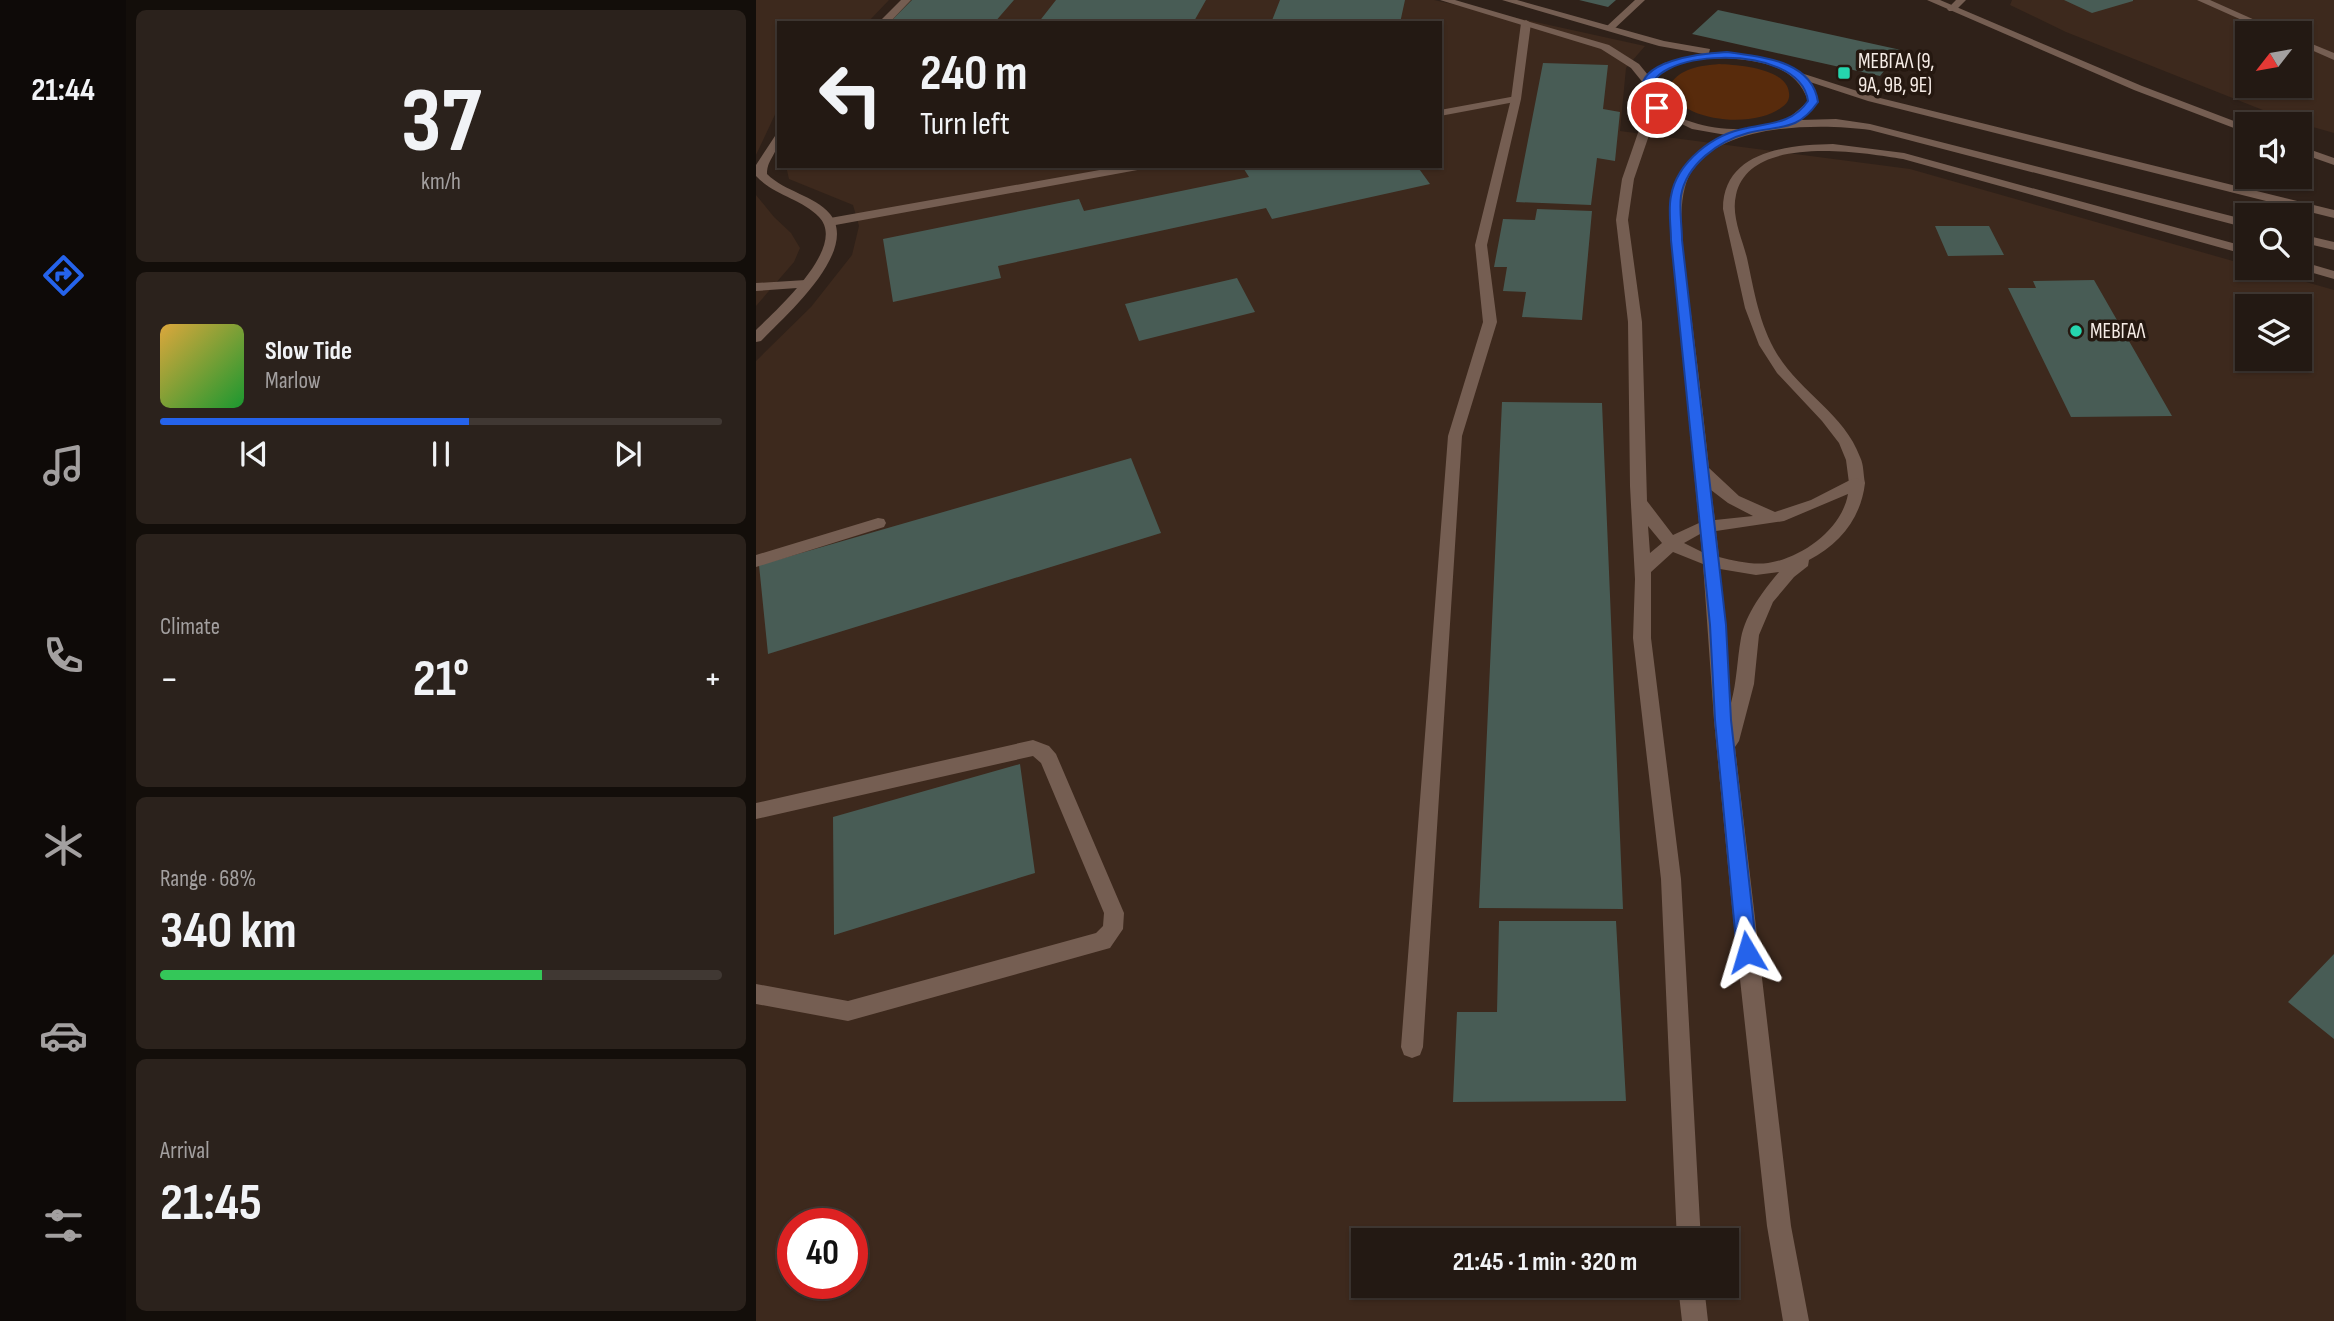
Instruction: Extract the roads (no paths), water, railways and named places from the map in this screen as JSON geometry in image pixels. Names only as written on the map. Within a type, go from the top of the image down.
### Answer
[{"type":"street","points":[[885,21],[906,0]]},
{"type":"street","points":[[1445,0],[1605,47],[1635,66],[1648,82],[1648,95],[1654,103],[1676,120],[1702,128],[1744,131],[1787,124],[1836,122],[1870,127],[2235,221]]},
{"type":"street","points":[[1507,0],[1663,44],[1764,60],[1800,76],[1872,99],[2334,214]]},
{"type":"street","points":[[1610,28],[1640,0]]},
{"type":"street","points":[[1932,0],[2138,88],[2235,125]]},
{"type":"street","points":[[1952,9],[1961,0]]},
{"type":"street","points":[[2202,0],[2251,21]]},
{"type":"street","points":[[1412,1047],[1455,436],[1490,322],[1481,244],[1516,99],[1526,23]]},
{"type":"street","points":[[2312,47],[2334,57]]},
{"type":"street","points":[[1648,82],[1658,71],[1676,62],[1700,56],[1727,55]]},
{"type":"street","points":[[1787,124],[1805,114],[1813,102],[1811,88],[1800,76]]},
{"type":"street","points":[[1442,113],[1516,99]]},
{"type":"street","points":[[1654,103],[1643,143],[1628,179],[1622,220],[1635,322],[1643,570],[1642,638],[1671,879],[1688,1228]]},
{"type":"street","points":[[1744,131],[1712,146],[1693,162],[1681,179],[1675,198],[1677,240],[1711,562],[1726,754],[1778,1212],[1796,1321]]},
{"type":"street","points":[[756,338],[806,284],[830,253],[834,238],[830,222],[824,215],[778,189],[761,175],[761,166],[777,141]]},
{"type":"street","points":[[1726,754],[1745,684],[1750,635],[1766,599],[1788,573],[1841,527],[1857,497],[1853,458],[1842,437],[1790,381],[1759,333],[1750,307],[1730,211],[1730,193],[1737,178],[1749,165],[1767,156],[1789,150],[1873,150],[1904,156],[2235,248]]},
{"type":"street","points":[[2312,154],[2334,162]]},
{"type":"street","points":[[830,222],[1132,168]]},
{"type":"street","points":[[2312,240],[2334,246]]},
{"type":"street","points":[[2312,269],[2334,275]]},
{"type":"street","points":[[756,288],[806,284]]},
{"type":"street","points":[[1702,470],[1741,507],[1774,518]]},
{"type":"street","points":[[1643,570],[1690,532],[1707,526],[1744,524],[1774,518],[1814,506],[1857,483]]},
{"type":"street","points":[[1639,502],[1673,544],[1711,562],[1766,569],[1811,555]]},
{"type":"street","points":[[756,561],[878,523]]},
{"type":"street","points":[[756,811],[1033,748],[1042,751],[1049,759],[1114,913],[1112,929],[1103,941],[848,1012],[832,1006],[756,994]]},
{"type":"street","points":[[1692,1298],[1695,1321]]},
{"type":"place","name":"ΜΕΒΓΑΛ (9, 9Α, 9Β, 9Ε)","points":[[1844,73]]},
{"type":"place","name":"ΜΕΒΓΑΛ","points":[[2076,331]]}]
